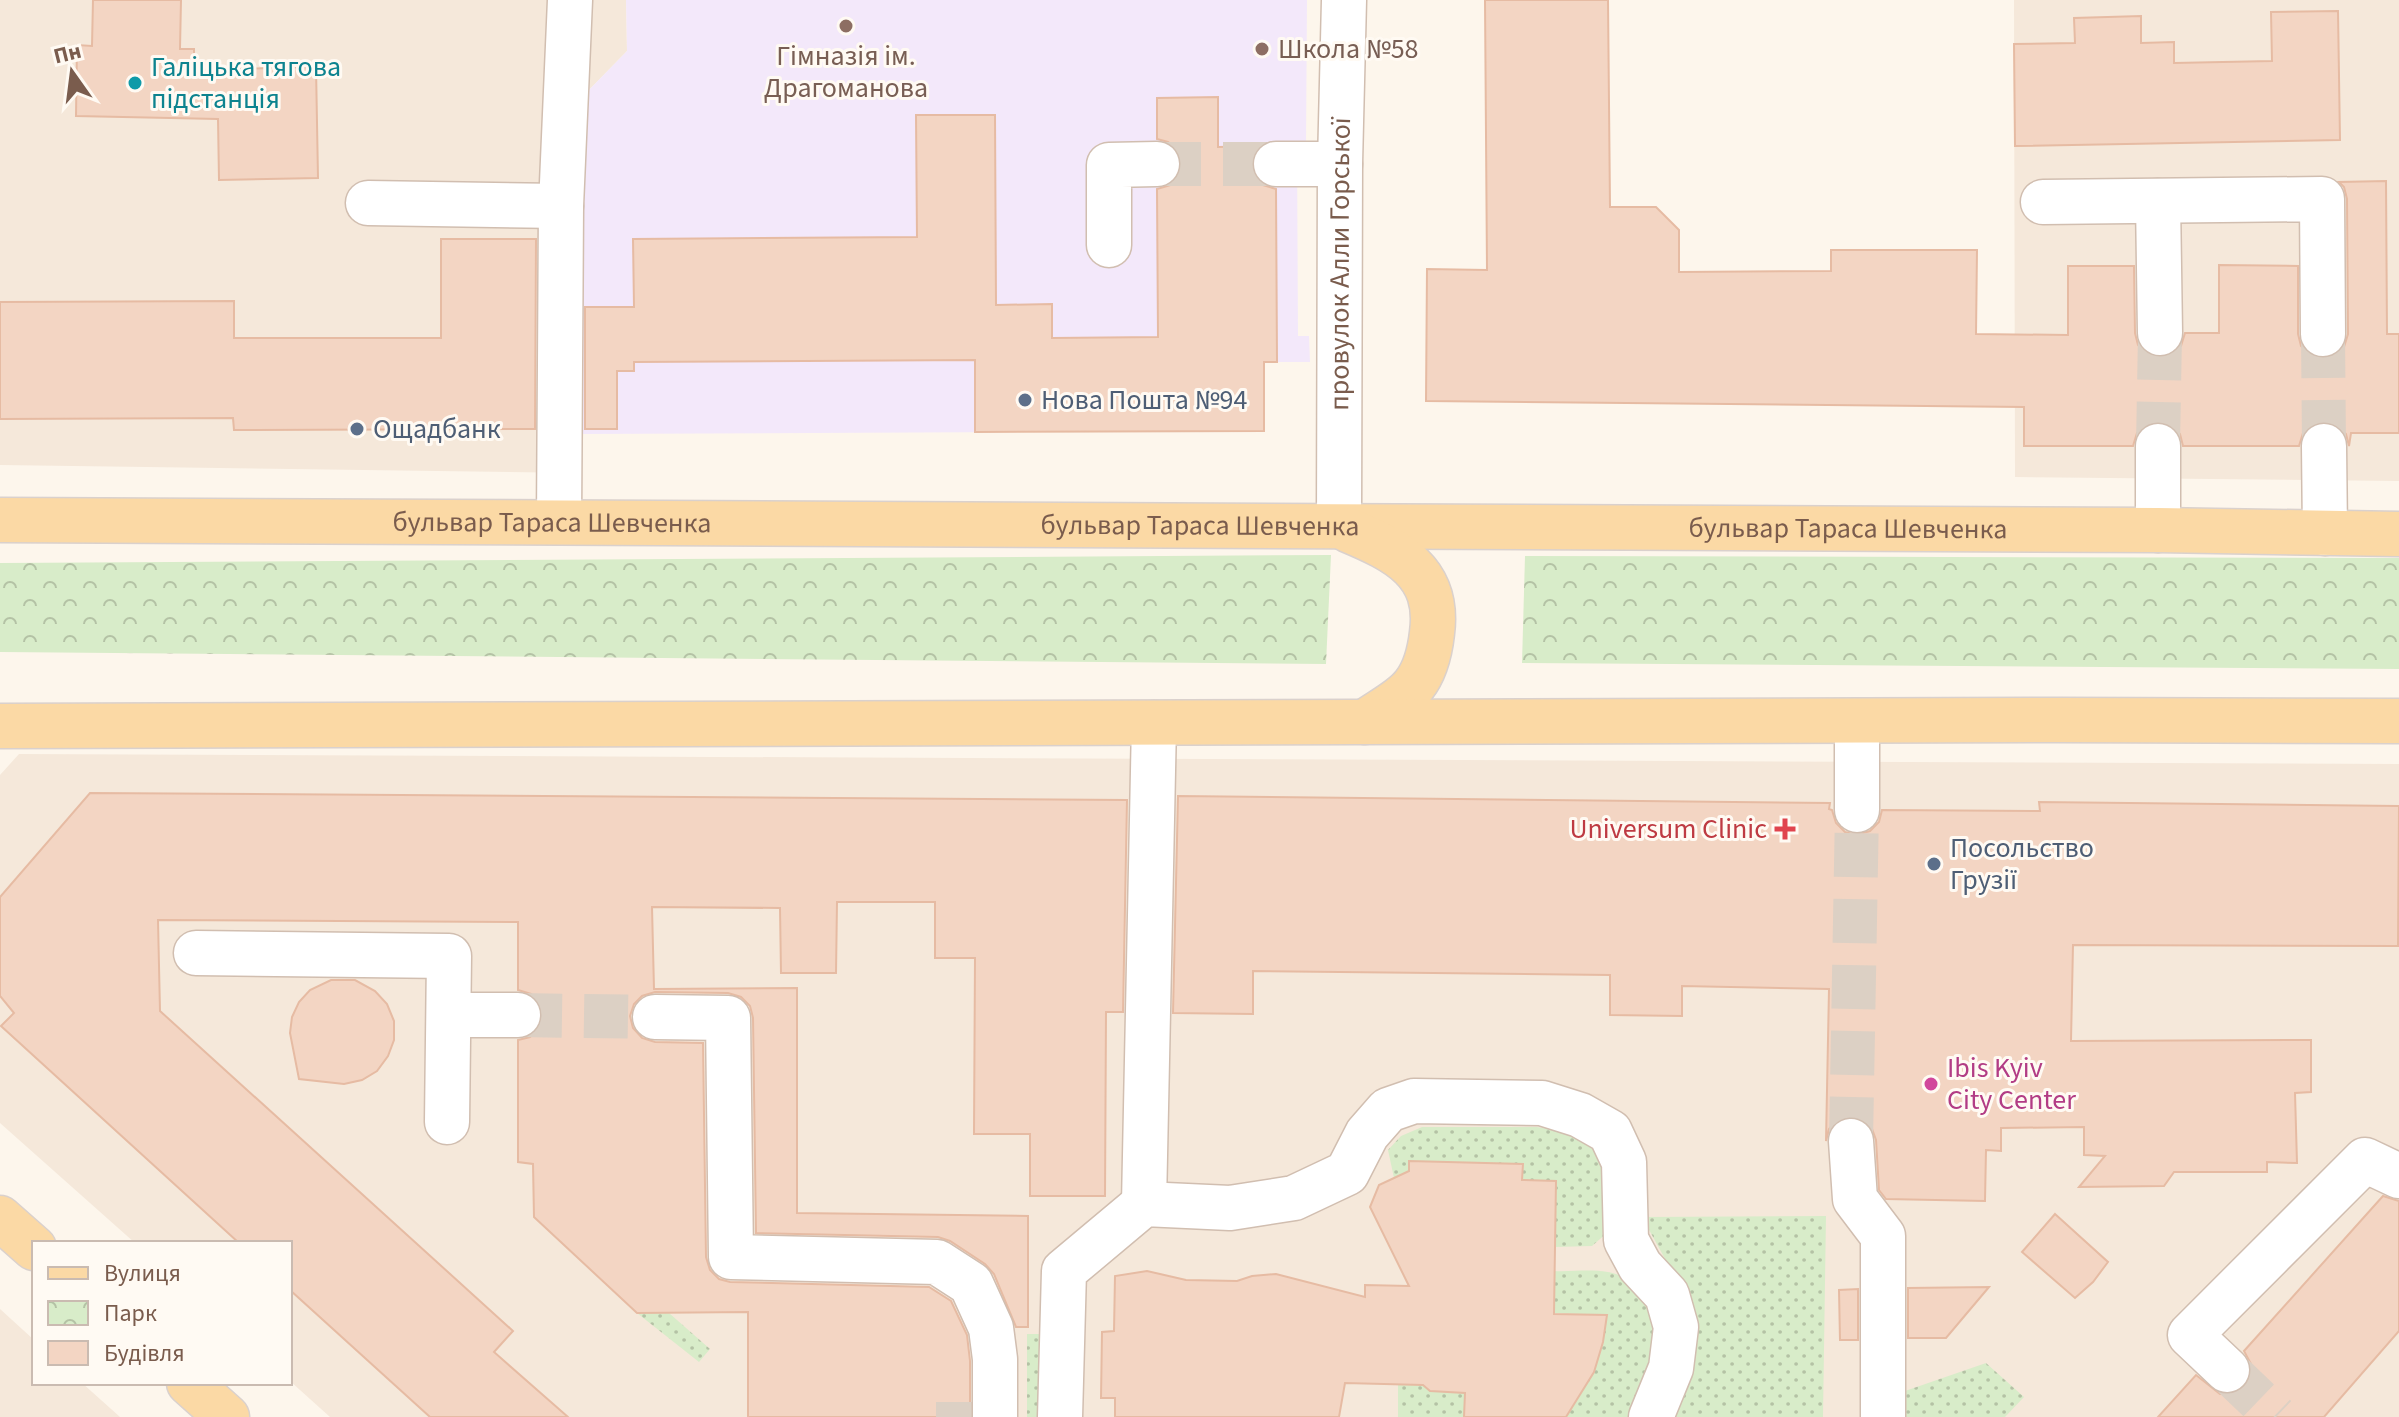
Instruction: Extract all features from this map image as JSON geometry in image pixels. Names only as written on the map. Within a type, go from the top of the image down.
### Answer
[{"type":"main road","name":"бульвар Тараса Шевченка","points":[[0,520],[2158,530],[2399,534]]},
{"type":"main road","points":[[1339,526],[1370,539],[1409,562],[1429,587],[1435,609],[1430,655],[1414,686],[1365,722]]},
{"type":"main road","points":[[0,726],[2399,721]]},
{"type":"main road","points":[[0,1218],[32,1246]]},
{"type":"main road","points":[[191,1385],[227,1417]]},
{"type":"street","points":[[559,522],[561,206],[570,0]]},
{"type":"street","name":"провулок Алли Горської","points":[[1339,526],[1340,164],[1344,0]]},
{"type":"street","points":[[1109,245],[1109,165],[1157,164]]},
{"type":"street","points":[[1276,164],[1340,164]]},
{"type":"street","points":[[2043,202],[2322,199],[2323,334]]},
{"type":"street","points":[[2158,201],[2160,333]]},
{"type":"street","points":[[368,203],[561,206]]},
{"type":"street","points":[[2158,446],[2158,530]]},
{"type":"street","points":[[2324,446],[2325,533]]},
{"type":"street","points":[[1857,721],[1857,810]]},
{"type":"street","points":[[1144,1204],[1154,723]]},
{"type":"street","points":[[196,953],[449,956],[447,1122]]},
{"type":"street","points":[[449,1015],[518,1015]]},
{"type":"street","points":[[655,1017],[728,1018],[731,1257],[937,1262],[971,1284],[991,1328],[995,1359],[995,1417]]},
{"type":"street","points":[[1060,1417],[1064,1271],[1144,1204],[1230,1208],[1294,1198],[1347,1173],[1367,1134],[1388,1110],[1414,1101],[1542,1103],[1580,1115],[1610,1132],[1624,1162],[1626,1240],[1640,1266],[1667,1295],[1676,1327],[1671,1368],[1651,1417]]},
{"type":"street","points":[[1851,1141],[1855,1199],[1883,1236],[1883,1417]]},
{"type":"street","points":[[2227,1370],[2190,1335],[2365,1160],[2399,1176]]},
{"type":"shaded area","points":[[0,0],[626,0],[627,51],[586,93],[580,473],[0,465]]},
{"type":"shaded area","points":[[626,0],[1307,0],[1306,145],[1297,146],[1298,336],[1309,336],[1310,362],[1264,362],[1264,431],[581,434],[580,307],[586,93],[627,51]]},
{"type":"shaded area","points":[[2014,0],[2399,0],[2399,481],[2015,477]]},
{"type":"shaded area","points":[[19,754],[2399,764],[2399,1417],[330,1417],[292,1383],[292,1241],[133,1241],[0,1123],[0,775]]},
{"type":"shaded area","points":[[0,1309],[32,1338],[32,1385],[84,1385],[120,1417],[0,1417]]},
{"type":"green space","points":[[1331,555],[1326,664],[0,652],[0,563]]},
{"type":"green space","points":[[1525,556],[2399,558],[2399,669],[1522,663]]},
{"type":"green space","points":[[1422,1127],[1537,1127],[1575,1134],[1595,1145],[1608,1167],[1608,1232],[1592,1246],[1555,1247],[1556,1181],[1522,1180],[1522,1164],[1410,1162],[1408,1179],[1394,1178],[1388,1150],[1401,1136]]},
{"type":"green space","points":[[1826,1216],[1823,1417],[1667,1417],[1680,1286],[1642,1217]]},
{"type":"green space","points":[[1554,1271],[1601,1271],[1620,1276],[1638,1289],[1653,1310],[1657,1325],[1655,1356],[1631,1417],[1566,1417],[1593,1369],[1607,1315],[1551,1313]]},
{"type":"green space","points":[[637,1313],[669,1313],[710,1349],[699,1362]]},
{"type":"green space","points":[[1027,1334],[1039,1334],[1046,1342],[1046,1417],[1027,1417]]},
{"type":"green space","points":[[1986,1363],[2024,1397],[2005,1417],[1906,1417],[1905,1391]]},
{"type":"green space","points":[[1398,1376],[1421,1377],[1429,1389],[1435,1391],[1466,1377],[1464,1417],[1398,1417]]},
{"type":"building","points":[[93,0],[181,0],[180,49],[194,49],[194,70],[316,67],[318,178],[219,180],[218,119],[76,116],[77,45],[92,46]]},
{"type":"building","points":[[1485,0],[1608,0],[1610,207],[1656,207],[1679,230],[1679,272],[1831,271],[1831,250],[1977,250],[1976,334],[2068,335],[2068,266],[2134,266],[2138,345],[2147,354],[2161,358],[2173,354],[2181,346],[2185,333],[2219,333],[2219,265],[2298,266],[2298,334],[2301,346],[2311,356],[2324,359],[2335,356],[2344,347],[2348,334],[2347,199],[2339,182],[2386,181],[2387,334],[2399,334],[2399,433],[2351,433],[2349,446],[2346,434],[2337,425],[2323,421],[2312,424],[2303,433],[2299,446],[2183,446],[2180,434],[2171,425],[2157,421],[2146,424],[2137,433],[2133,446],[2024,446],[2024,407],[1426,401],[1427,269],[1487,270]]},
{"type":"building","points":[[2338,11],[2340,140],[2015,146],[2014,44],[2075,43],[2074,18],[2141,16],[2141,43],[2174,42],[2174,63],[2272,61],[2271,12]]},
{"type":"building","points":[[1218,97],[1218,147],[1260,146],[1254,152],[1251,163],[1254,176],[1263,185],[1276,189],[1277,362],[1264,362],[1264,431],[975,432],[975,360],[634,362],[634,371],[617,371],[617,429],[585,429],[585,307],[634,307],[633,239],[917,237],[916,115],[995,115],[996,305],[1052,304],[1052,338],[1158,337],[1157,189],[1171,185],[1179,175],[1182,164],[1178,150],[1168,142],[1157,139],[1157,98]]},
{"type":"building","points":[[441,239],[536,239],[535,429],[234,430],[233,418],[0,419],[0,302],[234,301],[234,338],[441,338]]},
{"type":"building","points":[[90,793],[1127,800],[1123,1012],[1106,1012],[1105,1196],[1030,1196],[1030,1134],[974,1134],[975,958],[935,958],[935,902],[837,902],[836,973],[781,973],[780,908],[652,907],[654,989],[797,988],[797,1213],[1028,1216],[1028,1327],[1016,1327],[994,1274],[985,1264],[950,1241],[938,1237],[756,1233],[753,1018],[750,1006],[741,997],[728,993],[655,992],[642,996],[634,1004],[630,1016],[633,1028],[642,1038],[655,1042],[703,1043],[706,1257],[710,1270],[719,1279],[730,1282],[929,1287],[951,1301],[967,1335],[970,1417],[748,1417],[748,1312],[637,1313],[534,1217],[533,1164],[518,1162],[518,1040],[530,1037],[539,1028],[543,1014],[540,1003],[531,994],[518,990],[518,922],[158,920],[160,1011],[513,1331],[494,1352],[568,1417],[430,1417],[292,1292],[292,1241],[237,1241],[1,1026],[14,1013],[0,996],[0,897]]},
{"type":"building","points":[[1178,796],[1830,803],[1829,809],[1836,823],[1845,832],[1856,835],[1870,831],[1879,822],[1882,810],[2040,811],[2039,802],[2399,806],[2398,946],[2073,945],[2071,1041],[2311,1040],[2311,1092],[2295,1093],[2297,1163],[2267,1162],[2267,1172],[2174,1172],[2164,1186],[2079,1187],[2105,1156],[2084,1155],[2084,1127],[2001,1128],[2001,1151],[1986,1150],[1985,1201],[1886,1199],[1879,1190],[1876,1140],[1871,1126],[1861,1118],[1849,1116],[1836,1121],[1829,1129],[1826,1141],[1829,989],[1682,986],[1682,1016],[1610,1015],[1610,975],[1253,971],[1253,1014],[1173,1013]]},
{"type":"building","points":[[331,980],[355,980],[375,991],[387,1004],[394,1021],[394,1040],[388,1056],[377,1071],[362,1080],[344,1084],[299,1079],[290,1033],[292,1017],[299,1002],[310,990]]},
{"type":"building","points":[[1409,1161],[1523,1164],[1522,1180],[1556,1181],[1554,1314],[1607,1315],[1594,1372],[1566,1417],[1464,1417],[1465,1393],[1430,1391],[1423,1385],[1345,1383],[1339,1417],[1115,1417],[1115,1398],[1101,1398],[1102,1332],[1114,1331],[1115,1276],[1147,1271],[1186,1280],[1237,1281],[1276,1274],[1365,1297],[1365,1285],[1409,1286],[1370,1207],[1379,1185],[1409,1171]]},
{"type":"building","points":[[2383,1196],[2399,1201],[2399,1331],[2324,1417],[2158,1417],[2196,1375],[2220,1394],[2233,1394],[2245,1388],[2251,1377],[2251,1364],[2244,1351]]},
{"type":"building","points":[[2055,1214],[2108,1262],[2093,1282],[2075,1298],[2022,1252]]},
{"type":"building","points":[[1989,1287],[1946,1338],[1908,1338],[1908,1288]]},
{"type":"building","points":[[1858,1289],[1858,1340],[1840,1340],[1839,1290]]},
{"type":"tunnel","points":[[1157,164],[1276,164]]},
{"type":"tunnel","points":[[2158,446],[2160,333]]},
{"type":"tunnel","points":[[2323,334],[2324,446]]},
{"type":"tunnel","points":[[1851,1141],[1857,810]]},
{"type":"tunnel","points":[[518,1015],[655,1017]]},
{"type":"tunnel","points":[[2227,1370],[2276,1417]]},
{"type":"tunnel","points":[[958,1402],[958,1417]]},
{"type":"place","name":"Гімназія ім. Драгоманова","points":[[846,26]]},
{"type":"place","name":"Школа №58","points":[[1262,49]]},
{"type":"place","name":"Галiцька тягова пiдстанцiя","points":[[135,83]]},
{"type":"place","name":"Нова Пошта №94","points":[[1025,400]]},
{"type":"place","name":"Ощадбанк","points":[[357,429]]},
{"type":"place","name":"Universum Clinic","points":[[1785,829]]},
{"type":"place","name":"Посольство Грузії","points":[[1934,864]]},
{"type":"place","name":"Ibis Kyiv City Center","points":[[1931,1084]]}]
